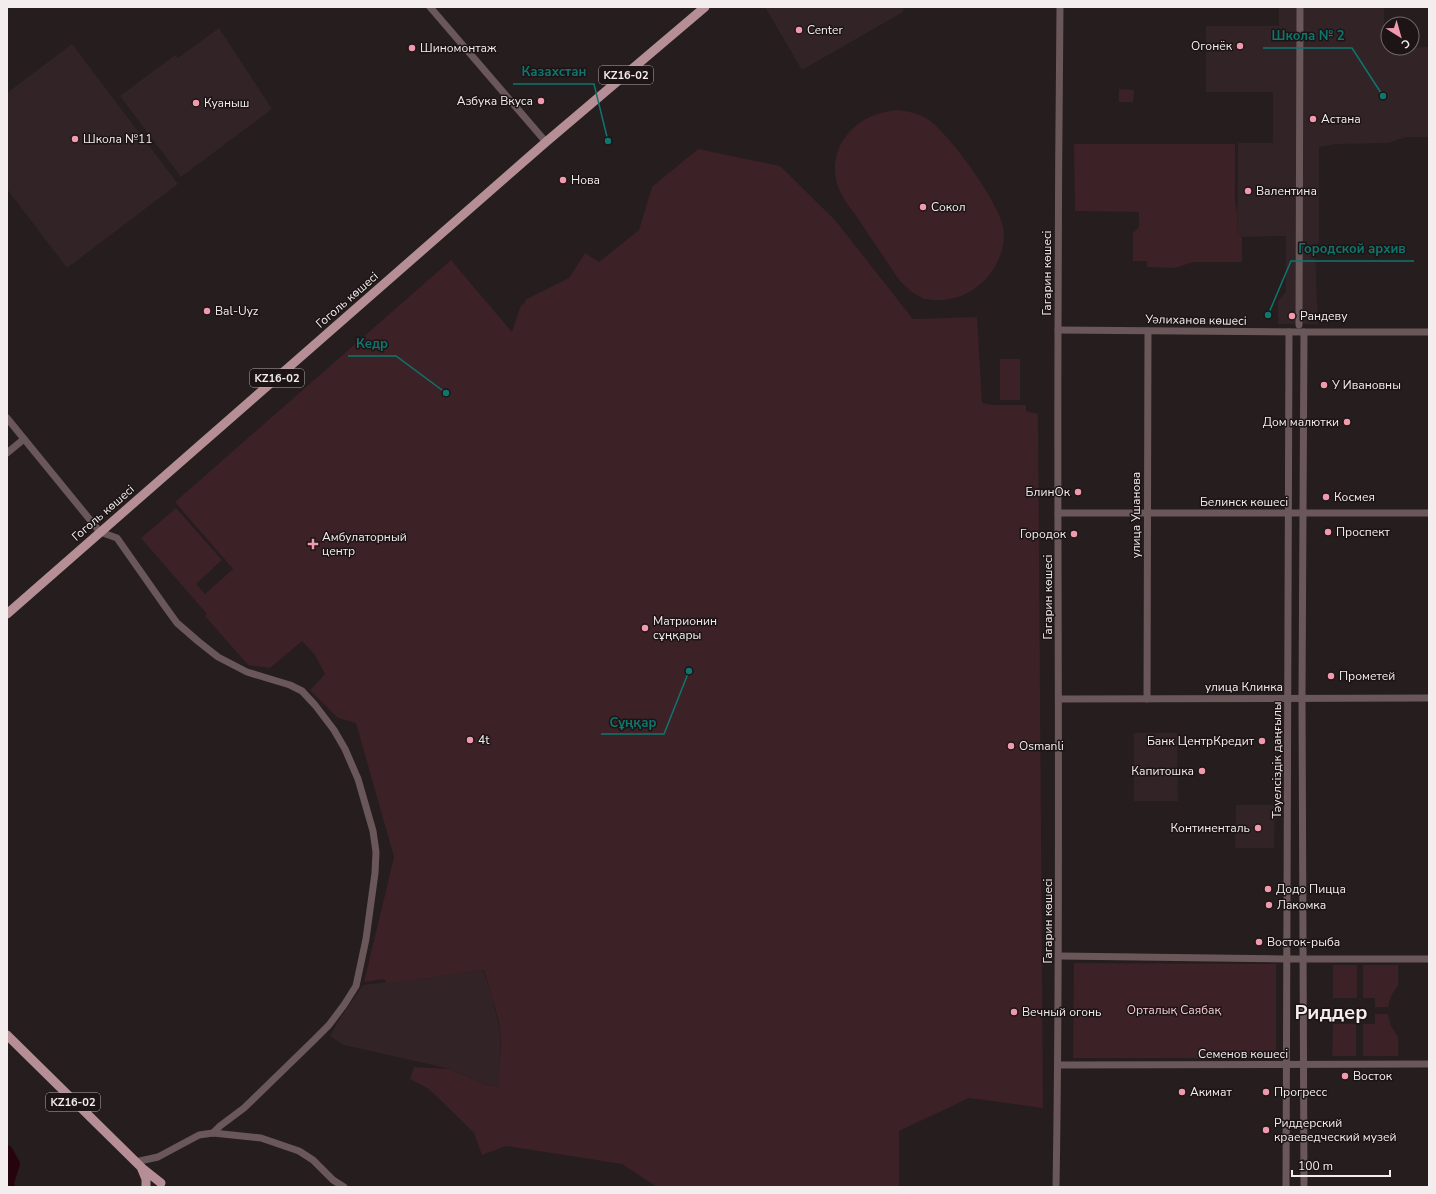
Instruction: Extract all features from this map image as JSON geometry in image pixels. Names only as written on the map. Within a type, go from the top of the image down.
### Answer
[{"type":"main road","name":"Гоголь көшесі","points":[[7,614],[546,142],[705,7]]},
{"type":"main road","name":"KZ16-02","points":[[7,1035],[138,1165],[164,1185]]},
{"type":"main road","name":"KZ16-02","points":[[138,1165],[146,1179],[147,1187],[152,1184],[164,1185]]},
{"type":"street","points":[[430,7],[546,142]]},
{"type":"street","name":"Гагарин көшесі","points":[[1056,1187],[1058,1065],[1058,330],[1060,7]]},
{"type":"street","points":[[1299,325],[1300,7]]},
{"type":"street","name":"Уәлиханов көшесі","points":[[1058,330],[1429,332]]},
{"type":"street","name":"улица Ушанова","points":[[1147,699],[1148,331]]},
{"type":"street","name":"Тәуелсіздік даңғылы","points":[[1286,1187],[1289,332]]},
{"type":"street","name":"Тәуелсіздік даңғылы","points":[[1304,332],[1302,698],[1304,1187]]},
{"type":"street","points":[[7,418],[100,532],[117,538],[177,623],[218,657],[247,672],[290,685],[302,692],[315,705],[334,730],[345,749],[358,779],[373,832],[376,852],[376,873],[366,939],[356,986],[333,1020],[312,1042],[244,1108],[213,1133]]},
{"type":"street","points":[[7,453],[24,439]]},
{"type":"street","name":"Белинск көшесі","points":[[1058,513],[1429,514]]},
{"type":"street","name":"улица Клинка","points":[[1059,699],[1429,698]]},
{"type":"street","points":[[1058,956],[1429,959]]},
{"type":"street","name":"Семенов көшесі","points":[[1058,1065],[1429,1064]]},
{"type":"street","points":[[138,1165],[158,1157],[199,1135],[213,1133],[261,1138],[299,1151],[313,1160],[333,1180],[344,1187]]},
{"type":"shaded area","points":[[765,7],[903,7],[903,12],[802,70]]},
{"type":"shaded area","points":[[1279,7],[1384,7],[1384,16],[1380,16],[1380,56],[1420,56],[1420,47],[1429,47],[1429,137],[1406,137],[1388,143],[1337,144],[1319,147],[1319,242],[1315,253],[1318,324],[1278,324],[1278,301],[1286,292],[1286,236],[1237,237],[1238,143],[1273,143],[1273,92],[1206,92],[1206,26],[1279,26]]},
{"type":"shaded area","name":"Куаныш","points":[[219,28],[272,109],[181,177],[120,96],[175,55],[178,58]]},
{"type":"shaded area","name":"Школа №11","points":[[72,44],[178,184],[67,268],[7,189],[7,93]]},
{"type":"shaded area","points":[[1134,733],[1177,733],[1178,801],[1134,801]]},
{"type":"shaded area","points":[[1236,805],[1275,805],[1274,848],[1235,848]]},
{"type":"shaded area","points":[[483,970],[492,995],[500,1032],[500,1058],[497,1087],[484,1084],[450,1069],[344,1045],[330,1036],[363,985]]},
{"type":"green space","points":[[1119,89],[1134,90],[1133,102],[1119,102]]},
{"type":"green space","name":"Сокол","points":[[897,110],[912,112],[926,118],[936,126],[973,170],[985,188],[1001,220],[1004,232],[1003,245],[1000,257],[994,268],[977,287],[955,298],[943,300],[924,299],[903,284],[846,203],[837,184],[835,171],[836,158],[840,146],[847,135],[852,129],[869,117],[883,112]]},
{"type":"green space","points":[[1074,144],[1235,144],[1235,200],[1237,212],[1237,236],[1242,237],[1242,262],[1193,262],[1175,268],[1147,267],[1147,261],[1133,261],[1133,233],[1139,227],[1139,212],[1075,211]]},
{"type":"green space","points":[[698,149],[780,166],[835,220],[913,319],[977,317],[982,403],[993,405],[1026,405],[1026,411],[1038,414],[1043,1108],[969,1098],[899,1131],[899,1187],[657,1187],[622,1164],[506,1146],[482,1155],[474,1133],[429,1089],[410,1079],[414,1067],[450,1069],[484,1084],[497,1087],[501,1037],[495,1008],[484,970],[387,983],[384,979],[364,982],[394,857],[356,723],[338,718],[310,690],[325,674],[315,655],[302,641],[270,668],[248,665],[205,616],[207,614],[141,538],[176,508],[222,560],[196,584],[205,594],[233,569],[175,502],[451,260],[512,332],[521,305],[525,303],[525,300],[569,278],[585,253],[599,262],[639,230],[652,187]]},
{"type":"green space","points":[[1000,359],[1020,359],[1020,400],[1000,400]]},
{"type":"green space","name":"Орталық Саябақ","points":[[1074,963],[1276,964],[1276,1058],[1073,1058]]},
{"type":"green space","points":[[1333,965],[1357,965],[1357,998],[1333,998]]},
{"type":"green space","points":[[1363,965],[1398,965],[1398,985],[1391,996],[1388,1007],[1375,1007],[1375,998],[1363,998]]},
{"type":"green space","points":[[1375,1014],[1388,1014],[1391,1026],[1398,1037],[1398,1056],[1363,1056],[1363,1024],[1375,1024]]},
{"type":"green space","points":[[1333,1024],[1356,1024],[1356,1056],[1332,1056]]},
{"type":"waterway","points":[[7,1151],[14,1164],[8,1182],[9,1187]]},
{"type":"place","name":"Center","points":[[799,30]]},
{"type":"place","name":"Огонёк","points":[[1240,46]]},
{"type":"place","name":"Шиномонтаж","points":[[412,48]]},
{"type":"place","name":"Школа № 2","points":[[1383,96]]},
{"type":"place","name":"Азбука Вкуса","points":[[541,101]]},
{"type":"place","name":"Куаныш","points":[[196,103]]},
{"type":"place","name":"Астана","points":[[1313,119]]},
{"type":"place","name":"Школа №11","points":[[75,139]]},
{"type":"place","name":"Казахстан","points":[[608,141]]},
{"type":"place","name":"Нова","points":[[563,180]]},
{"type":"place","name":"Валентина","points":[[1248,191]]},
{"type":"place","name":"Сокол","points":[[923,207]]},
{"type":"place","name":"Bal-Uyz","points":[[207,311]]},
{"type":"place","name":"Городской архив","points":[[1268,315]]},
{"type":"place","name":"Рандеву","points":[[1292,316]]},
{"type":"place","name":"У Ивановны","points":[[1324,385]]},
{"type":"place","name":"Кедр","points":[[446,393]]},
{"type":"place","name":"Дом малютки","points":[[1347,422]]},
{"type":"place","name":"БлинОк","points":[[1078,492]]},
{"type":"place","name":"Космея","points":[[1326,497]]},
{"type":"place","name":"Проспект","points":[[1328,532]]},
{"type":"place","name":"Городок","points":[[1074,534]]},
{"type":"place","name":"Амбулаторный центр","points":[[313,544]]},
{"type":"place","name":"Матрионин сұңқары","points":[[645,628]]},
{"type":"place","name":"Сұңқар","points":[[689,671]]},
{"type":"place","name":"Прометей","points":[[1331,676]]},
{"type":"place","name":"4t","points":[[470,740]]},
{"type":"place","name":"Банк ЦентрКредит","points":[[1262,741]]},
{"type":"place","name":"Osmanli","points":[[1011,746]]},
{"type":"place","name":"Капитошка","points":[[1202,771]]},
{"type":"place","name":"Континенталь","points":[[1258,828]]},
{"type":"place","name":"Додо Пицца","points":[[1268,889]]},
{"type":"place","name":"Лакомка","points":[[1269,905]]},
{"type":"place","name":"Восток-рыба","points":[[1259,942]]},
{"type":"place","name":"Вечный огонь","points":[[1014,1012]]},
{"type":"place","name":"Восток","points":[[1345,1076]]},
{"type":"place","name":"Акимат","points":[[1182,1092]]},
{"type":"place","name":"Прогресс","points":[[1266,1092]]},
{"type":"place","name":"Риддерский краеведческий музей","points":[[1266,1130]]},
{"type":"district","name":"Риддер","points":[[1331,1012]]}]
